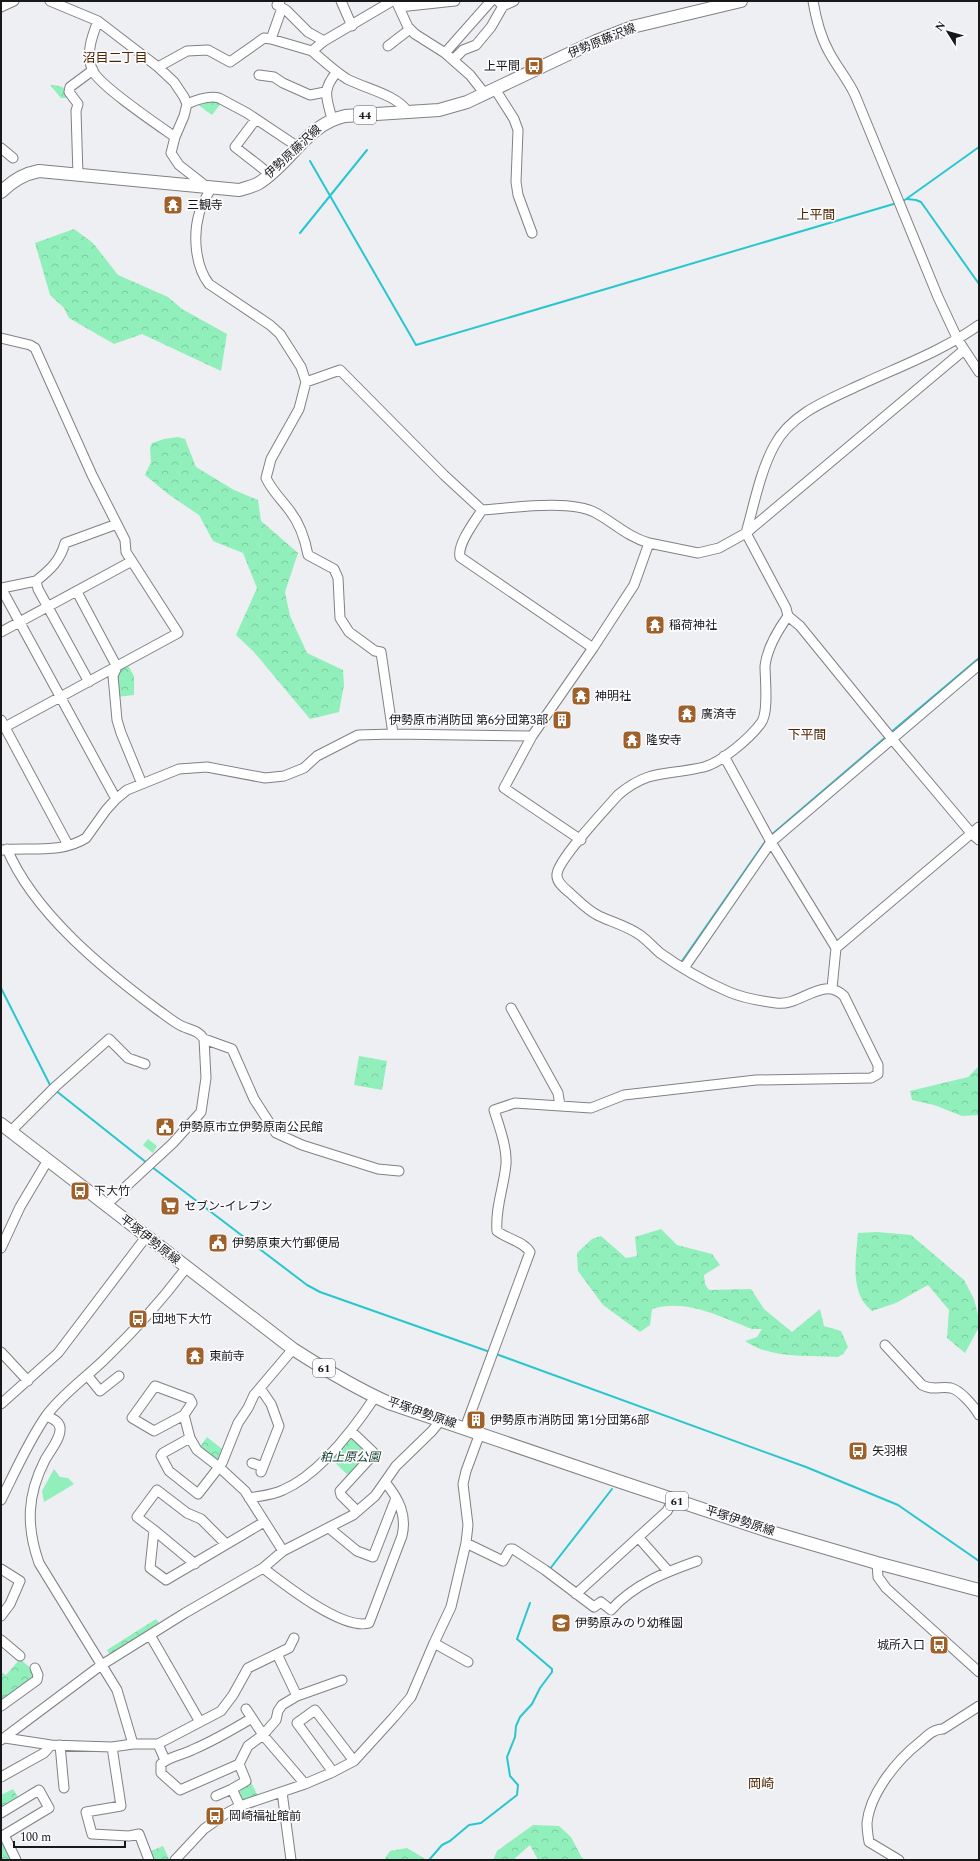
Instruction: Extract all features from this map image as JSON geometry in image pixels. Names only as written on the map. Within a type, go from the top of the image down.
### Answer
[{"type":"main road","name":"伊勢原藤沢線","points":[[1,192],[17,179],[30,173],[48,172],[239,190],[258,184],[271,175],[319,127],[332,119],[346,116],[447,109],[490,91],[596,41],[632,27],[741,1]]},
{"type":"main road","name":"平塚伊勢原線","points":[[6,1128],[293,1349],[340,1378],[375,1397],[673,1500],[876,1564],[979,1590]]},
{"type":"street","points":[[1,7],[14,1]]},
{"type":"street","points":[[50,1],[98,21],[158,67],[174,82],[184,97],[187,104],[184,116],[174,137],[171,153],[175,160],[202,182],[207,188],[195,229],[202,275],[209,284],[270,325],[280,334],[300,367],[306,382],[299,409],[271,459],[266,478],[270,488],[291,512],[299,525],[308,555],[334,569],[338,578],[340,618],[349,632],[375,651],[382,652],[393,734]]},
{"type":"street","points":[[342,1],[352,26]]},
{"type":"street","points":[[312,51],[324,41],[395,3],[455,1]]},
{"type":"street","points":[[445,53],[491,1]]},
{"type":"street","points":[[453,60],[463,50],[476,44],[491,27],[501,4],[514,1]]},
{"type":"street","points":[[813,1],[820,34],[829,52],[847,78],[855,95],[938,297],[958,340],[979,372]]},
{"type":"street","points":[[395,3],[410,29],[415,34],[445,53],[490,91],[514,119],[518,130],[516,182],[518,195],[532,233]]},
{"type":"street","points":[[281,4],[308,32],[324,41]]},
{"type":"street","points":[[271,39],[281,4]]},
{"type":"street","points":[[98,21],[90,41],[90,59],[96,76],[120,97],[174,137]]},
{"type":"street","points":[[388,46],[410,29]]},
{"type":"street","points":[[158,67],[187,51],[195,50],[208,50],[230,62],[264,38],[271,39],[312,51],[336,72],[360,85],[403,104],[407,111]]},
{"type":"street","points":[[78,175],[76,111],[78,104],[69,92],[70,87],[93,70]]},
{"type":"street","points":[[332,119],[326,92],[330,80],[336,72]]},
{"type":"street","points":[[262,78],[274,77],[283,83],[310,95],[326,92]]},
{"type":"street","points":[[187,104],[195,100],[214,96],[247,112],[298,147]]},
{"type":"street","points":[[256,119],[235,147],[271,175]]},
{"type":"street","points":[[1,148],[12,158]]},
{"type":"street","points":[[979,325],[958,340],[821,404],[788,426],[774,446],[766,463],[746,533],[786,608],[788,616],[800,626],[892,739],[972,834],[979,840]]},
{"type":"street","points":[[1,338],[30,345],[35,348],[92,475],[125,540],[126,552],[178,633],[61,697],[3,724],[68,845]]},
{"type":"street","points":[[306,382],[340,370],[444,475],[482,510],[558,505],[582,509],[595,512],[624,533],[638,540],[698,553],[719,548],[746,533],[964,350]]},
{"type":"street","points":[[482,510],[465,537],[459,552],[460,557],[593,648]]},
{"type":"street","points":[[116,799],[2,588],[36,581],[53,567],[62,554],[65,543],[117,524]]},
{"type":"street","points":[[580,840],[504,788],[532,736],[593,648],[634,584],[649,543]]},
{"type":"street","points":[[1,632],[132,561]]},
{"type":"street","points":[[36,581],[38,589],[89,682]]},
{"type":"street","points":[[77,592],[117,667]]},
{"type":"street","points":[[465,1428],[530,1252],[526,1246],[504,1237],[497,1231],[496,1221],[506,1163],[503,1142],[494,1110],[515,1103],[591,1108],[624,1095],[756,1080],[871,1078],[878,1074],[878,1065],[844,996],[838,991],[832,988],[820,990],[802,998],[779,1004],[730,992],[684,968],[660,953],[641,936],[628,928],[597,915],[584,907],[563,887],[558,880],[557,873],[568,855],[618,795],[637,781],[657,774],[705,766],[732,751],[753,734],[763,721],[766,694],[765,664],[777,631],[788,616]]},
{"type":"street","points":[[684,968],[771,842],[979,665]]},
{"type":"street","points":[[117,667],[113,676],[117,720],[142,784]]},
{"type":"street","points":[[4,849],[34,850],[79,842],[86,838],[106,810],[127,790],[153,781],[179,769],[207,767],[265,778],[284,776],[304,768],[317,756],[358,735],[393,734],[532,736]]},
{"type":"street","points":[[724,756],[771,842],[836,948],[832,988]]},
{"type":"street","points":[[836,948],[979,828]]},
{"type":"street","points":[[4,849],[27,886],[68,933],[111,973],[138,995],[178,1025],[200,1033],[204,1039],[206,1078],[201,1112],[173,1143],[106,1205]]},
{"type":"street","points":[[511,1008],[558,1093],[560,1106]]},
{"type":"street","points":[[6,1128],[51,1091],[109,1039],[128,1058],[145,1064]]},
{"type":"street","points":[[204,1039],[232,1049],[254,1099],[276,1133],[302,1145],[378,1169],[399,1171]]},
{"type":"street","points":[[1,1248],[20,1207],[48,1160]]},
{"type":"street","points":[[1,1404],[58,1353],[146,1237]]},
{"type":"street","points":[[1,1500],[22,1458],[46,1416],[65,1394],[87,1375],[146,1317],[186,1268]]},
{"type":"street","points":[[885,1345],[922,1385],[930,1389],[951,1388],[955,1390],[979,1415]]},
{"type":"street","points":[[190,1438],[162,1453],[162,1456],[169,1471],[198,1494],[222,1463],[238,1423],[248,1408],[254,1395],[293,1349]]},
{"type":"street","points":[[1,1352],[28,1381]]},
{"type":"street","points":[[87,1375],[102,1393],[119,1376]]},
{"type":"street","points":[[184,1415],[154,1431],[132,1418],[155,1386],[190,1399],[192,1403],[184,1415],[190,1438],[197,1450],[219,1467],[249,1498],[284,1551]]},
{"type":"street","points":[[252,1463],[262,1470],[279,1426],[271,1404],[260,1388]]},
{"type":"street","points":[[249,1498],[282,1491],[303,1479],[351,1431],[375,1397]]},
{"type":"street","points":[[46,1416],[52,1418],[58,1423],[61,1429],[38,1474],[30,1501],[32,1543],[39,1563],[100,1666],[117,1690],[133,1744]]},
{"type":"street","points":[[3,1739],[100,1666],[263,1568],[284,1551],[329,1528],[357,1511],[375,1496],[396,1466],[432,1431],[441,1420]]},
{"type":"street","points":[[351,1431],[373,1452],[373,1455],[340,1491],[341,1495],[357,1511]]},
{"type":"street","points":[[175,1860],[204,1829],[240,1806],[305,1784],[354,1761],[411,1697],[434,1642],[451,1607],[466,1543],[468,1525],[464,1484],[466,1471],[480,1434]]},
{"type":"street","points":[[263,1568],[310,1604],[336,1616],[363,1625],[369,1623],[404,1531],[403,1512],[396,1498],[385,1482]]},
{"type":"street","points":[[194,1564],[138,1517],[157,1490],[188,1513],[201,1519],[226,1544]]},
{"type":"street","points":[[329,1528],[357,1551],[373,1557],[396,1498]]},
{"type":"street","points":[[576,1594],[667,1511],[673,1500]]},
{"type":"street","points":[[154,1530],[150,1568],[166,1580],[264,1522]]},
{"type":"street","points":[[638,1537],[668,1571]]},
{"type":"street","points":[[466,1543],[503,1561],[510,1549],[513,1549],[545,1570],[594,1607],[600,1602],[611,1610],[622,1598],[668,1571],[697,1561]]},
{"type":"street","points":[[876,1564],[878,1577],[886,1588],[979,1672]]},
{"type":"street","points":[[1,1569],[20,1580],[10,1604],[1,1616]]},
{"type":"street","points":[[150,1635],[200,1722]]},
{"type":"street","points":[[3,1739],[55,1745],[112,1747],[133,1744],[158,1744],[221,1711],[233,1695],[248,1668],[290,1648],[294,1638]]},
{"type":"street","points":[[1,1640],[20,1656]]},
{"type":"street","points":[[434,1642],[468,1662]]},
{"type":"street","points":[[277,1654],[297,1696]]},
{"type":"street","points":[[1,1706],[37,1680],[38,1675],[35,1668]]},
{"type":"street","points":[[252,1718],[220,1737],[176,1758],[165,1760],[161,1764],[161,1773],[180,1790],[239,1764],[248,1746],[263,1735],[276,1720],[278,1711],[282,1705],[297,1696],[342,1680]]},
{"type":"street","points":[[899,1860],[869,1842],[867,1822],[874,1800],[888,1774],[906,1753],[936,1729],[943,1729],[979,1706]]},
{"type":"street","points":[[246,1709],[263,1735],[305,1784]]},
{"type":"street","points":[[333,1772],[297,1723],[315,1710],[354,1761]]},
{"type":"street","points":[[158,1744],[165,1760]]},
{"type":"street","points":[[1,1777],[44,1753],[55,1745]]},
{"type":"street","points":[[55,1745],[64,1788]]},
{"type":"street","points":[[112,1747],[121,1806],[86,1812],[92,1834],[129,1836],[139,1834],[149,1860]]},
{"type":"street","points":[[216,1796],[246,1781],[239,1764]]},
{"type":"street","points":[[232,1789],[240,1806]]},
{"type":"street","points":[[1,1813],[39,1790],[49,1808],[3,1836],[16,1860]]},
{"type":"street","points":[[282,1792],[291,1860]]},
{"type":"green space","points":[[50,85],[63,87],[70,98],[61,98]]},
{"type":"green space","points":[[198,101],[222,102],[212,115],[197,104]]},
{"type":"green space","points":[[74,229],[93,243],[118,275],[168,297],[182,309],[227,334],[221,371],[142,334],[114,344],[69,318],[64,308],[50,295],[35,243]]},
{"type":"green space","points":[[178,437],[185,439],[196,467],[234,490],[258,500],[261,521],[298,553],[285,592],[290,616],[307,653],[343,670],[344,685],[339,712],[310,719],[254,652],[236,635],[257,588],[243,553],[213,541],[199,515],[168,494],[145,475],[151,462],[150,448],[152,443]]},
{"type":"green space","points":[[127,664],[134,676],[134,695],[117,697],[117,674]]},
{"type":"green space","points":[[359,1056],[387,1061],[382,1090],[354,1085]]},
{"type":"green space","points":[[979,1066],[979,1115],[962,1116],[934,1105],[912,1100],[910,1091],[968,1077]]},
{"type":"green space","points":[[148,1139],[157,1146],[153,1153],[143,1145]]},
{"type":"green space","points":[[661,1229],[677,1245],[712,1254],[720,1265],[704,1275],[705,1284],[709,1290],[751,1289],[764,1309],[792,1332],[820,1309],[824,1326],[841,1331],[848,1347],[843,1354],[838,1357],[790,1355],[766,1351],[745,1341],[757,1337],[762,1329],[752,1329],[703,1310],[678,1306],[665,1306],[652,1309],[650,1325],[640,1332],[603,1305],[578,1271],[577,1253],[592,1239],[601,1236],[626,1258],[637,1256],[635,1237]]},
{"type":"green space","points":[[877,1232],[911,1235],[964,1280],[974,1299],[979,1319],[979,1327],[965,1353],[947,1338],[949,1310],[928,1285],[896,1303],[872,1311],[865,1304],[860,1295],[856,1275],[855,1264],[858,1233]]},
{"type":"green space","points":[[207,1437],[222,1449],[218,1460],[215,1460],[199,1448]]},
{"type":"green space","name":"粕上原公園","points":[[349,1437],[353,1437],[370,1452],[350,1477],[329,1457]]},
{"type":"green space","points":[[54,1469],[60,1477],[68,1478],[74,1484],[44,1502],[42,1491]]},
{"type":"green space","points":[[156,1619],[161,1626],[111,1656],[107,1650]]},
{"type":"green space","points":[[20,1659],[35,1672],[36,1678],[1,1703],[1,1672],[6,1675]]},
{"type":"green space","points":[[250,1780],[258,1796],[240,1803],[236,1787]]},
{"type":"green space","points":[[13,1789],[19,1799],[1,1809],[1,1795]]},
{"type":"green space","points":[[533,1825],[559,1826],[571,1837],[582,1858],[585,1860],[538,1860],[530,1845],[513,1860],[493,1860],[497,1851]]},
{"type":"green space","points":[[1,1839],[13,1858],[9,1860],[1,1860]]},
{"type":"green space","points":[[163,1846],[169,1859],[155,1860],[151,1851]]},
{"type":"green space","points":[[407,1848],[427,1860],[384,1860],[390,1851]]},
{"type":"waterway","points":[[902,202],[979,147]]},
{"type":"waterway","points":[[300,233],[367,150]]},
{"type":"waterway","points":[[310,161],[416,345],[897,203]]},
{"type":"waterway","points":[[907,199],[921,202],[979,284]]},
{"type":"waterway","points":[[890,733],[979,658]]},
{"type":"waterway","points":[[770,836],[887,736]]},
{"type":"waterway","points":[[682,961],[767,839]]},
{"type":"waterway","points":[[1,988],[51,1087]]},
{"type":"waterway","points":[[55,1090],[147,1163]]},
{"type":"waterway","points":[[152,1167],[307,1285],[320,1292],[490,1352]]},
{"type":"waterway","points":[[496,1354],[806,1467],[898,1505],[979,1561]]},
{"type":"waterway","points":[[549,1570],[612,1489]]},
{"type":"waterway","points":[[429,1860],[442,1845],[450,1841],[469,1825],[481,1823],[517,1795],[518,1785],[510,1776],[507,1757],[515,1737],[516,1726],[520,1717],[532,1704],[540,1688],[552,1672],[552,1669],[517,1639],[530,1603]]},
{"type":"place","name":"上平間","points":[[534,66]]},
{"type":"place","name":"三観寺","points":[[173,205]]},
{"type":"place","name":"稲荷神社","points":[[655,625]]},
{"type":"place","name":"神明社","points":[[581,696]]},
{"type":"place","name":"廣済寺","points":[[687,714]]},
{"type":"place","name":"伊勢原市消防団 第6分団第3部","points":[[562,720]]},
{"type":"place","name":"隆安寺","points":[[632,740]]},
{"type":"place","name":"伊勢原市立伊勢原南公民館","points":[[165,1127]]},
{"type":"place","name":"下大竹","points":[[80,1191]]},
{"type":"place","name":"セブン-イレブン","points":[[170,1206]]},
{"type":"place","name":"伊勢原東大竹郵便局","points":[[218,1243]]},
{"type":"place","name":"団地下大竹","points":[[138,1319]]},
{"type":"place","name":"東前寺","points":[[195,1356]]},
{"type":"place","name":"伊勢原市消防団 第1分団第6部","points":[[476,1420]]},
{"type":"place","name":"矢羽根","points":[[858,1451]]},
{"type":"place","name":"伊勢原みのり幼稚園","points":[[561,1623]]},
{"type":"place","name":"城所入口","points":[[939,1645]]},
{"type":"place","name":"岡崎福祉館前","points":[[215,1816]]},
{"type":"district","name":"沼目二丁目","points":[[115,58]]},
{"type":"district","name":"上平間","points":[[816,215]]},
{"type":"district","name":"下平間","points":[[807,735]]},
{"type":"district","name":"岡崎","points":[[761,1784]]}]
